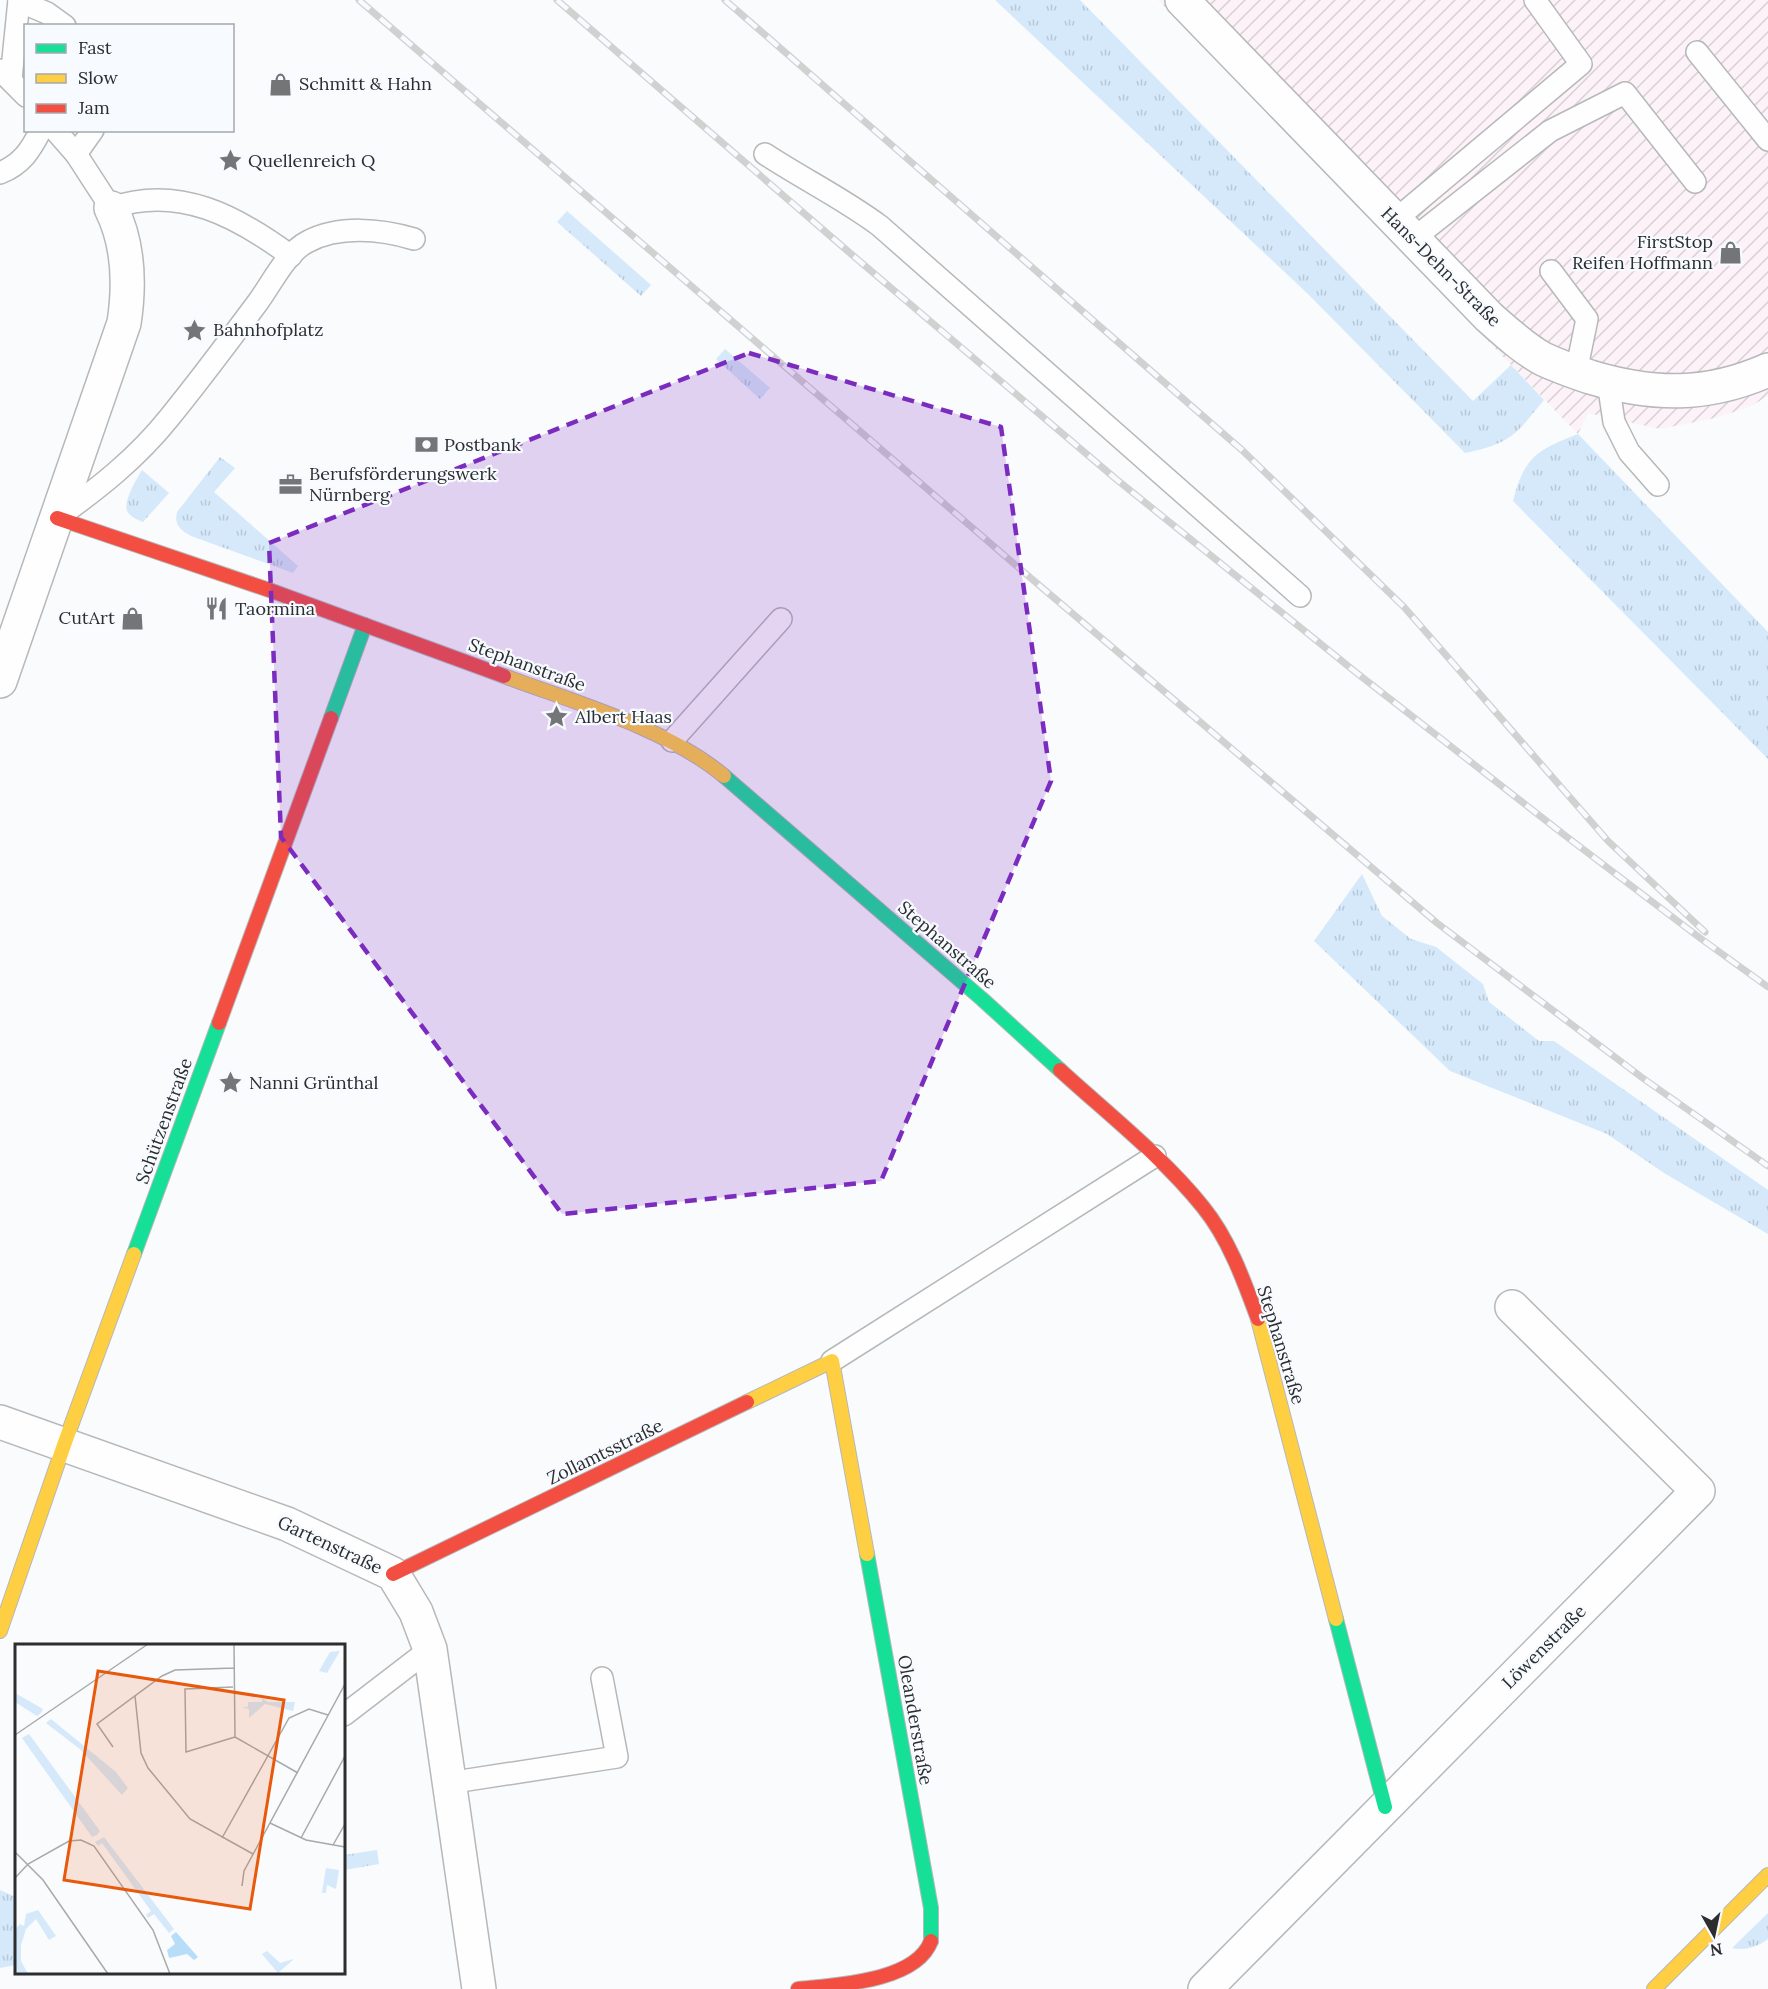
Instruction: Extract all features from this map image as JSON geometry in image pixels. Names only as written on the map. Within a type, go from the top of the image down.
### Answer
[{"type":"street","name":"Hans-Dehn-Straße","points":[[1182,0],[1489,317],[1518,342],[1544,359],[1608,382],[1646,390],[1672,392],[1701,390],[1729,384],[1768,370]]},
{"type":"street","points":[[0,681],[124,323],[128,285],[126,260],[123,237],[111,208]]},
{"type":"street","name":"Stephanstraße","points":[[57,518],[365,625],[662,735],[714,768],[982,999],[1155,1156],[1204,1208],[1231,1254],[1260,1326],[1385,1807]]},
{"type":"street","name":"Schützenstraße","points":[[0,1631],[64,1445],[365,625]]},
{"type":"street","name":"Löwenstraße","points":[[1205,1989],[1698,1491],[1512,1307]]},
{"type":"street","name":"Zollamtsstraße","points":[[393,1574],[832,1361]]},
{"type":"street","name":"Oleanderstraße","points":[[798,1989],[883,1976],[910,1966],[930,1944],[932,1930],[931,1908],[832,1361]]},
{"type":"street","name":"Gartenstraße","points":[[0,1422],[287,1524],[393,1574],[416,1612],[430,1649],[479,1989]]},
{"type":"street","points":[[1654,1989],[1768,1875]]},
{"type":"lane","points":[[1404,230],[1581,64],[1535,0]]},
{"type":"lane","points":[[24,94],[5,75],[19,1],[47,13],[62,24]]},
{"type":"lane","points":[[1697,52],[1768,140]]},
{"type":"lane","points":[[1404,230],[1550,132],[1625,93],[1695,182]]},
{"type":"lane","points":[[0,173],[13,168],[21,161],[40,132]]},
{"type":"lane","points":[[57,132],[76,154],[111,208],[129,202],[153,199],[207,208],[237,220],[291,256]]},
{"type":"lane","points":[[76,154],[92,132]]},
{"type":"lane","points":[[765,154],[857,209],[880,226],[1300,596]]},
{"type":"lane","points":[[57,518],[112,478],[149,442],[291,256],[305,243],[329,233],[344,231],[377,231],[414,239]]},
{"type":"lane","points":[[1551,271],[1587,319],[1576,372]]},
{"type":"lane","points":[[1608,382],[1614,422],[1629,452],[1658,485]]},
{"type":"lane","points":[[672,741],[781,620]]},
{"type":"lane","points":[[832,1361],[1155,1156]]},
{"type":"lane","points":[[345,1714],[430,1649]]},
{"type":"lane","points":[[448,1783],[617,1757],[602,1678]]},
{"type":"highlighted area","points":[[749,353],[1001,427],[1051,781],[881,1181],[562,1214],[281,837],[269,543]]},
{"type":"shaded area","points":[[1158,0],[1768,0],[1768,396],[1749,407],[1715,418],[1660,429],[1588,413],[1578,434]]},
{"type":"green space","points":[[995,0],[1080,0],[1473,401],[1511,365],[1544,400],[1519,430],[1511,436],[1493,445],[1465,453],[1308,294]]},
{"type":"green space","points":[[567,211],[651,285],[641,296],[557,222]]},
{"type":"green space","points":[[725,349],[770,388],[760,399],[716,359]]},
{"type":"green space","points":[[1578,434],[1768,632],[1768,759],[1513,501],[1522,474],[1534,457],[1552,445]]},
{"type":"green space","points":[[220,457],[235,468],[214,492],[298,566],[293,573],[191,536],[179,527],[176,520],[177,512]]},
{"type":"green space","points":[[142,470],[169,493],[143,522],[130,515],[126,507],[131,490]]},
{"type":"green space","points":[[1362,874],[1382,916],[1411,939],[1436,947],[1483,984],[1489,1002],[1539,1041],[1554,1041],[1768,1190],[1768,1234],[1664,1173],[1607,1134],[1450,1071],[1314,941]]},
{"type":"green space","points":[[377,1850],[379,1864],[345,1870],[345,1855]]},
{"type":"green space","points":[[0,1890],[15,1897],[15,1965],[0,1968]]},
{"type":"green space","points":[[1768,1913],[1768,1939],[1751,1948],[1732,1948]]},
{"type":"railway","points":[[359,0],[1033,580],[1437,923],[1644,1079],[1768,1166]]},
{"type":"railway","points":[[557,0],[1116,479],[1358,674],[1567,837],[1768,987]]},
{"type":"railway","points":[[725,0],[1242,450],[1404,607],[1608,841],[1705,932]]},
{"type":"traffic: fast","points":[[331,718],[365,625]]},
{"type":"traffic: fast","points":[[724,776],[982,999],[1060,1070]]},
{"type":"traffic: fast","points":[[134,1254],[219,1023]]},
{"type":"traffic: fast","points":[[867,1554],[931,1908],[931,1941]]},
{"type":"traffic: fast","points":[[1336,1619],[1385,1807]]},
{"type":"traffic: slow","points":[[504,676],[648,730],[701,759],[724,776]]},
{"type":"traffic: slow","points":[[0,1631],[64,1445],[134,1254]]},
{"type":"traffic: slow","points":[[1258,1319],[1336,1619]]},
{"type":"traffic: slow","points":[[747,1402],[832,1361],[867,1554]]},
{"type":"traffic: slow","points":[[1654,1989],[1768,1875]]},
{"type":"traffic: jam","points":[[57,518],[272,591],[504,676]]},
{"type":"traffic: jam","points":[[219,1023],[331,718]]},
{"type":"traffic: jam","points":[[1060,1070],[1153,1153],[1203,1207],[1228,1246],[1258,1319]]},
{"type":"traffic: jam","points":[[393,1574],[747,1402]]},
{"type":"traffic: jam","points":[[798,1989],[852,1983],[892,1973],[909,1965],[922,1955],[931,1941]]},
{"type":"place","name":"Schmitt & Hahn","points":[[281,84]]},
{"type":"place","name":"Quellenreich Q","points":[[230,161]]},
{"type":"place","name":"FirstStop Reifen Hoffmann","points":[[1731,252]]},
{"type":"place","name":"Bahnhofplatz","points":[[195,330]]},
{"type":"place","name":"Postbank","points":[[426,445]]},
{"type":"place","name":"Berufsförderungswerk Nürnberg","points":[[291,484]]},
{"type":"place","name":"Taormina","points":[[217,609]]},
{"type":"place","name":"CutArt","points":[[133,618]]},
{"type":"place","name":"Albert Haas","points":[[557,717]]},
{"type":"place","name":"Nanni Grünthal","points":[[231,1083]]}]
